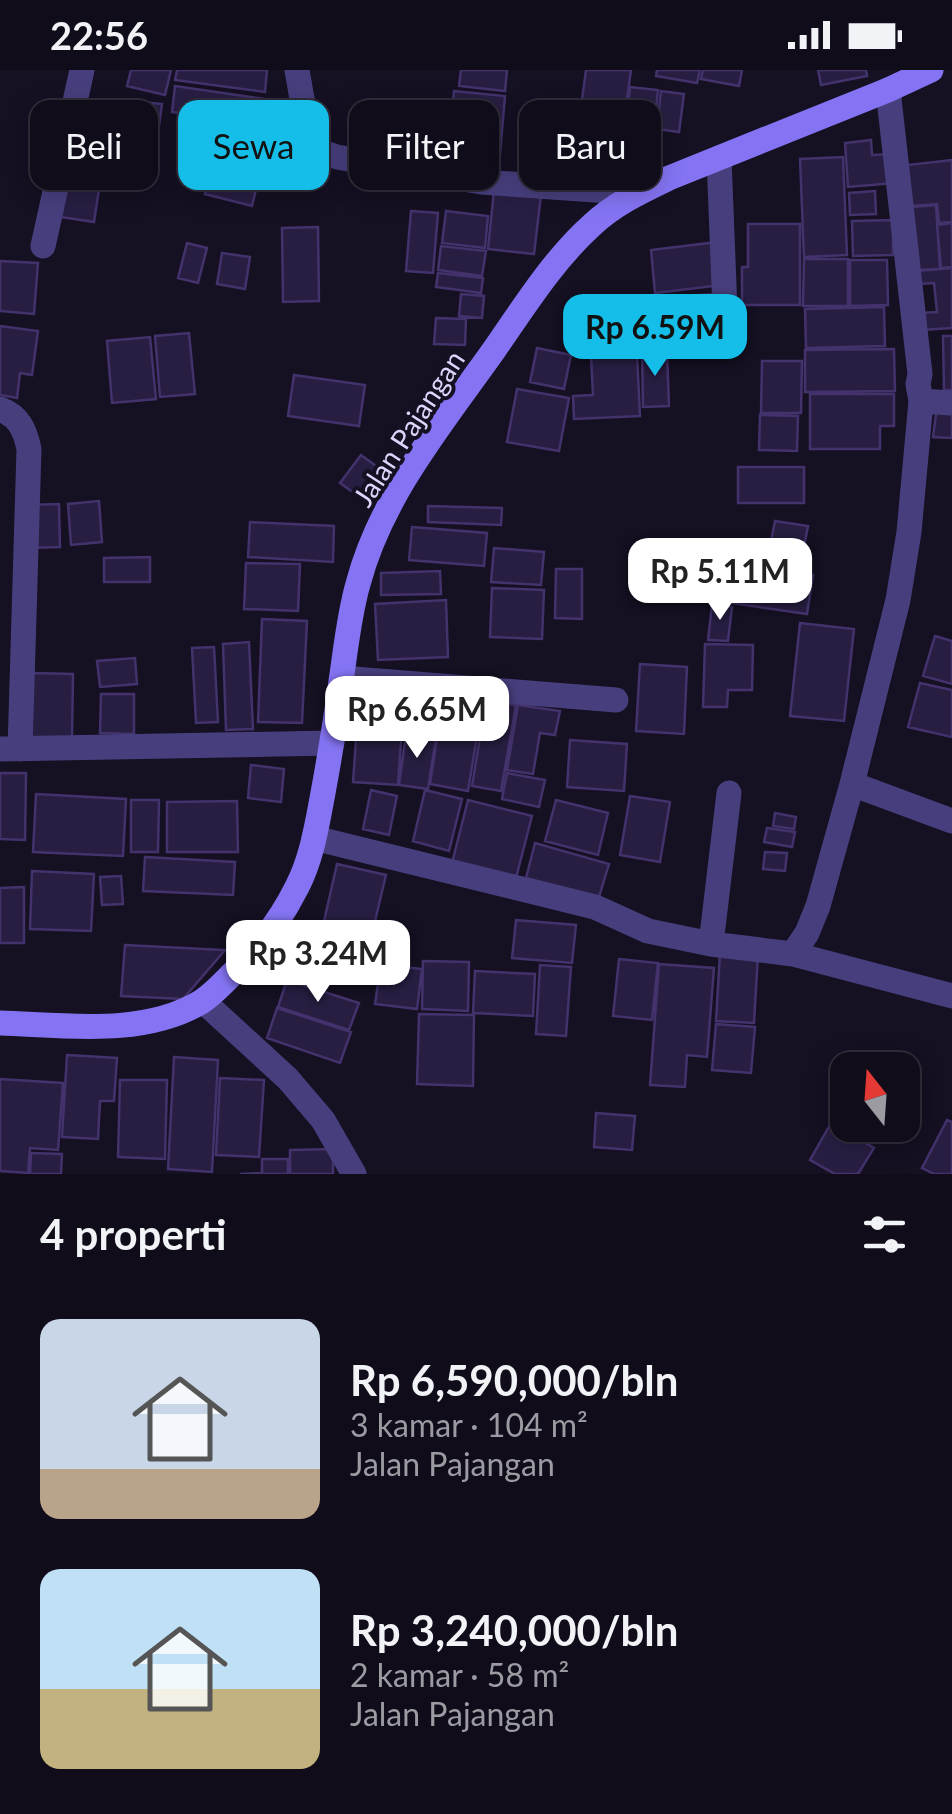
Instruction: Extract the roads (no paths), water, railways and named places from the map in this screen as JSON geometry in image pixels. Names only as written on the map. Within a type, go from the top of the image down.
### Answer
[{"type":"main road","name":"Jalan Pajangan","points":[[0,1024],[118,1024],[167,1016],[203,1001],[256,949],[279,920],[298,885],[314,838],[358,582],[374,538],[393,498],[437,431],[547,275],[592,225],[638,193],[931,70]]},
{"type":"street","points":[[43,246],[82,70]]},
{"type":"street","points":[[297,70],[309,139],[319,151],[336,158],[481,182],[638,193]]},
{"type":"street","points":[[794,954],[808,934],[818,906],[852,784],[898,600],[910,532],[921,400],[888,90]]},
{"type":"street","points":[[718,158],[726,336]]},
{"type":"street","points":[[921,400],[952,403]]},
{"type":"street","points":[[0,409],[21,424],[29,449],[10,749],[332,744]]},
{"type":"street","points":[[342,678],[616,700]]},
{"type":"street","points":[[852,784],[952,821]]},
{"type":"street","points":[[711,944],[729,793]]},
{"type":"street","points":[[314,838],[594,907],[648,930],[711,944],[794,954],[952,996]]},
{"type":"street","points":[[203,1001],[288,1079],[323,1120],[354,1174]]}]
